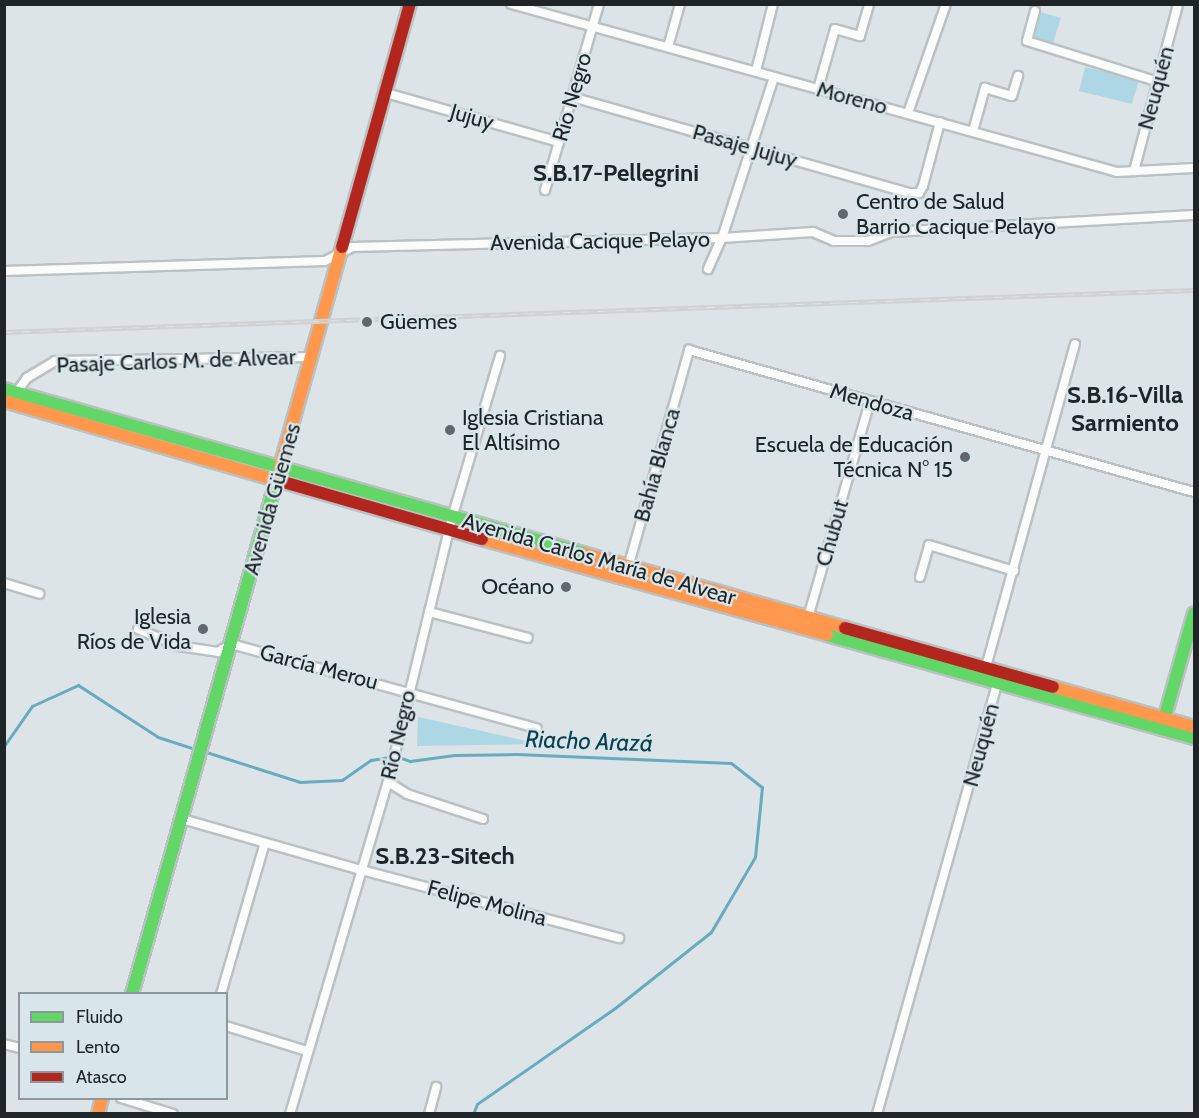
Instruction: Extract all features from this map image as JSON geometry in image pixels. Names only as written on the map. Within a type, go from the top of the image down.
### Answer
[{"type":"main road","name":"Avenida Güemes","points":[[132,992],[410,4]]},
{"type":"main road","name":"Avenida Carlos María de Alvear","points":[[10,391],[451,524],[626,573],[808,617],[986,667],[1163,723],[1194,738]]},
{"type":"main road","name":"Avenida Carlos María de Alvear","points":[[4,401],[280,473]]},
{"type":"main road","name":"Avenida Carlos María de Alvear","points":[[626,573],[804,630],[997,684],[1163,723],[1194,727]]},
{"type":"main road","points":[[1163,723],[1194,613]]},
{"type":"street","name":"Moreno","points":[[511,4],[1117,172],[1194,168]]},
{"type":"street","name":"Río Negro","points":[[545,190],[599,4]]},
{"type":"street","points":[[668,47],[680,4]]},
{"type":"street","points":[[756,71],[773,4]]},
{"type":"street","points":[[818,89],[835,29],[860,36],[869,4]]},
{"type":"street","points":[[908,113],[946,4]]},
{"type":"street","name":"Neuquén","points":[[1134,171],[1178,4]]},
{"type":"street","points":[[1035,11],[1028,41],[1159,82]]},
{"type":"street","points":[[973,131],[985,88],[1012,96],[1018,76]]},
{"type":"street","points":[[708,268],[722,238],[774,77]]},
{"type":"street","name":"Jujuy","points":[[386,93],[559,142]]},
{"type":"street","name":"Pasaje Jujuy","points":[[572,97],[909,193],[919,193],[923,186],[940,122]]},
{"type":"street","name":"Avenida Cacique Pelayo","points":[[4,271],[325,261],[352,248],[722,238],[813,232],[834,241],[868,241],[891,232],[1194,215]]},
{"type":"street","points":[[986,667],[1075,344]]},
{"type":"street","name":"Mendoza","points":[[690,350],[1194,492]]},
{"type":"street","name":"Bahía Blanca","points":[[626,573],[690,350]]},
{"type":"street","name":"Río Negro","points":[[290,1113],[388,782],[451,524],[500,356]]},
{"type":"street","name":"Pasaje Carlos M. de Alvear","points":[[10,391],[55,361],[312,357]]},
{"type":"street","name":"Chubut","points":[[804,630],[870,402]]},
{"type":"street","points":[[920,577],[929,545],[1014,571]]},
{"type":"street","points":[[4,583],[39,594]]},
{"type":"street","points":[[429,612],[528,638]]},
{"type":"street","name":"García Merou","points":[[138,629],[178,646],[218,652],[231,644],[537,728]]},
{"type":"street","name":"Neuquén","points":[[877,1113],[997,684],[986,667]]},
{"type":"street","points":[[388,782],[407,794],[483,819]]},
{"type":"street","name":"Felipe Molina","points":[[182,819],[361,870],[619,938]]},
{"type":"street","points":[[221,992],[265,843]]},
{"type":"street","points":[[228,1027],[307,1051]]},
{"type":"street","points":[[429,1113],[436,1087]]},
{"type":"street","points":[[128,1100],[173,1113]]},
{"type":"shaded area","points":[[1040,12],[1061,18],[1053,43],[1032,37]]},
{"type":"shaded area","points":[[1085,67],[1139,80],[1132,104],[1079,91]]},
{"type":"shaded area","points":[[418,717],[540,744],[417,746]]},
{"type":"waterway","name":"Riacho Arazá","points":[[4,746],[32,706],[78,685],[158,737],[196,749]]},
{"type":"waterway","name":"Riacho Arazá","points":[[203,751],[300,782],[342,780],[371,760],[396,756],[410,761],[455,755],[516,754],[731,763],[762,787],[755,857],[711,932],[615,1008],[477,1104],[473,1114]]},
{"type":"railway","points":[[4,332],[1194,290]]},
{"type":"traffic: fast","points":[[4,389],[586,554]]},
{"type":"traffic: fast","points":[[133,992],[280,467]]},
{"type":"traffic: fast","points":[[1162,727],[1194,613]]},
{"type":"traffic: fast","points":[[827,635],[1194,738]]},
{"type":"traffic: slow","points":[[280,467],[342,247]]},
{"type":"traffic: slow","points":[[4,401],[283,482]]},
{"type":"traffic: slow","points":[[482,539],[827,635]]},
{"type":"traffic: slow","points":[[586,554],[845,628]]},
{"type":"traffic: slow","points":[[1053,687],[1194,727]]},
{"type":"traffic: slow","points":[[98,1114],[102,1100]]},
{"type":"traffic: jam","points":[[342,247],[410,4]]},
{"type":"traffic: jam","points":[[283,482],[482,539]]},
{"type":"traffic: jam","points":[[845,628],[1053,687]]},
{"type":"place","name":"Centro de Salud Barrio Cacique Pelayo","points":[[843,214]]},
{"type":"place","name":"Güemes","points":[[367,322]]},
{"type":"place","name":"Iglesia Cristiana El Altísimo","points":[[450,430]]},
{"type":"place","name":"Escuela de Educación Técnica N° 15","points":[[965,457]]},
{"type":"place","name":"Océano","points":[[566,587]]},
{"type":"place","name":"Iglesia Ríos de Vida","points":[[203,629]]},
{"type":"district","name":"S.B.17-Pellegrini","points":[[616,173]]},
{"type":"district","name":"S.B.16-Villa Sarmiento","points":[[1125,409]]},
{"type":"district","name":"S.B.23-Sitech","points":[[445,856]]}]
